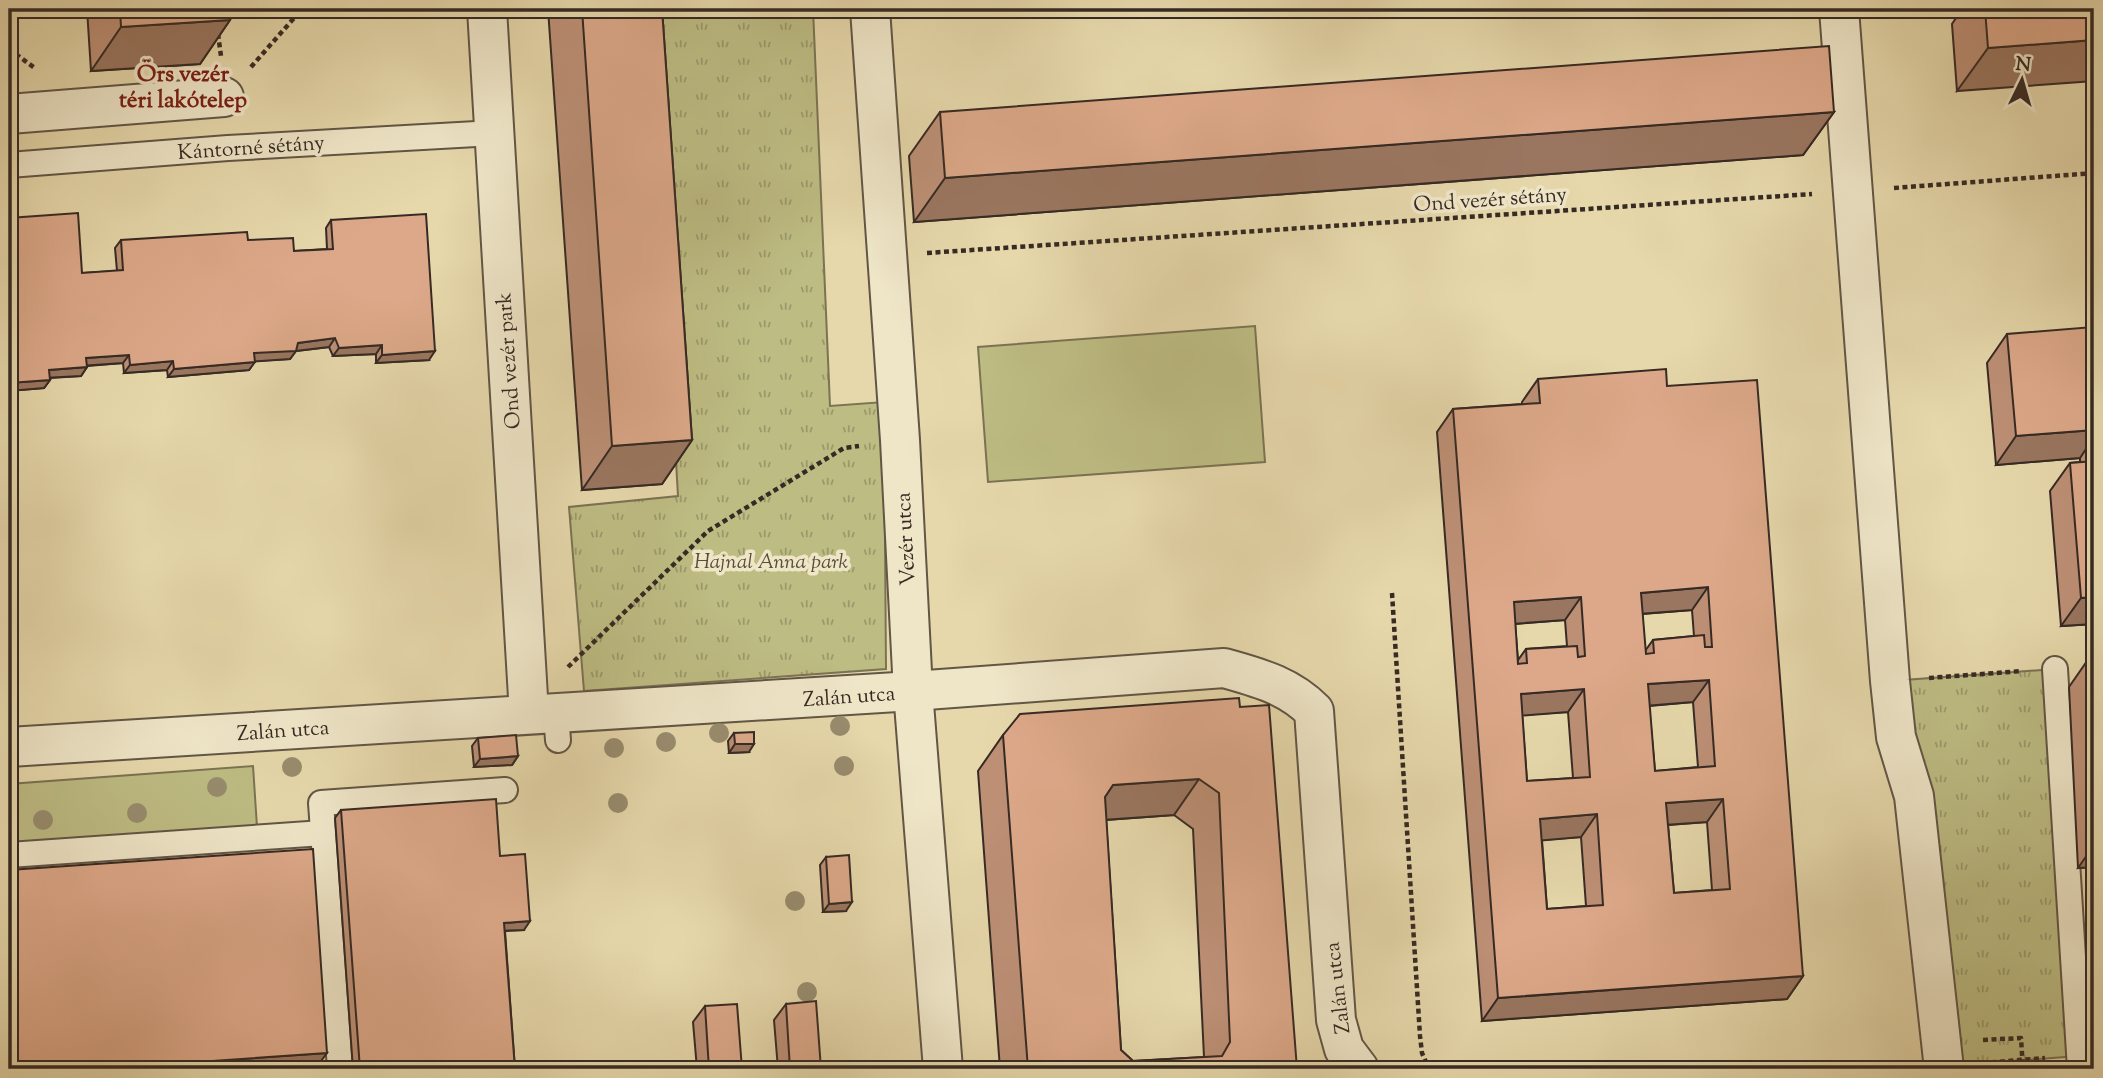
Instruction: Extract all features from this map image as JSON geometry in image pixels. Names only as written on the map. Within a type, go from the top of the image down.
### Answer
[{"type":"street","name":"Ond vezér park","points":[[487,9],[494,133],[548,723]]},
{"type":"street","name":"Vezér utca","points":[[870,9],[900,440],[913,691],[943,1069]]},
{"type":"street","points":[[1839,9],[1890,681],[1896,737],[1914,796],[1943,1059]]},
{"type":"street","points":[[9,114],[224,97]]},
{"type":"street","name":"Zalán utca","points":[[9,747],[548,723],[913,691],[1224,668],[1270,680],[1296,694],[1314,712],[1336,1020],[1345,1049],[1359,1069]]},
{"type":"lane","name":"Kántorné sétány","points":[[9,165],[228,148],[494,133]]},
{"type":"lane","points":[[2055,669],[2080,1063]]},
{"type":"lane","points":[[340,1069],[321,803],[505,790]]},
{"type":"lane","points":[[9,855],[323,833]]},
{"type":"path","points":[[224,97],[302,9]]},
{"type":"path","name":"Ond vezér sétány","points":[[888,257],[2094,173]]},
{"type":"path","points":[[567,668],[708,531],[844,448],[900,440]]},
{"type":"path","points":[[1392,593],[1420,1036],[1422,1053],[1429,1069]]},
{"type":"path","points":[[1890,681],[2055,669]]},
{"type":"path","points":[[1943,1059],[2021,1038],[2023,1069]]},
{"type":"path","points":[[1943,1059],[2080,1063]]},
{"type":"green space","name":"Hajnal Anna park","points":[[650,9],[813,9],[830,406],[884,402],[886,669],[584,691],[569,507],[678,496]]},
{"type":"green space","points":[[1255,326],[1265,462],[988,482],[978,347]]},
{"type":"green space","points":[[2055,669],[2079,1056],[1944,1066],[1890,681]]},
{"type":"green space","points":[[253,766],[257,827],[9,844],[9,784]]},
{"type":"building","points":[[120,9],[229,9],[230,20],[121,27]]},
{"type":"building","points":[[582,9],[662,9],[692,440],[612,446]]},
{"type":"building","points":[[1985,9],[2094,9],[2094,40],[1988,48]]},
{"type":"building","points":[[1829,46],[1834,112],[945,178],[940,112]]},
{"type":"building","points":[[78,213],[82,273],[123,270],[121,240],[247,232],[248,240],[293,238],[294,251],[333,249],[331,220],[426,214],[435,351],[382,355],[382,345],[339,348],[335,338],[298,343],[296,351],[254,353],[255,362],[174,369],[173,361],[130,365],[129,355],[86,358],[87,367],[49,370],[50,380],[9,383],[9,218]]},
{"type":"building","points":[[2093,327],[2094,430],[2016,436],[2007,334]]},
{"type":"building","points":[[1666,369],[1667,386],[1757,380],[1803,976],[1498,998],[1453,409],[1540,403],[1538,379]],"holes":[[[1708,587],[1712,647],[1705,647],[1704,635],[1653,640],[1654,653],[1646,654],[1641,593]],[[1581,597],[1585,656],[1578,657],[1577,646],[1526,649],[1527,663],[1518,664],[1514,602]],[[1709,680],[1715,766],[1655,771],[1648,684]],[[1584,689],[1590,777],[1527,781],[1521,694]],[[1723,799],[1730,889],[1674,893],[1666,803]],[[1597,814],[1603,905],[1547,909],[1540,819]]]},
{"type":"building","points":[[2094,461],[2094,597],[2081,598],[2070,463]]},
{"type":"building","points":[[1239,698],[1240,707],[1269,705],[1297,1069],[1028,1069],[1003,735],[1020,714]],"holes":[[[1199,779],[1219,793],[1230,1042],[1222,1056],[1133,1061],[1121,1050],[1105,797],[1113,785]]]},
{"type":"building","points":[[754,732],[754,744],[735,744],[734,733]]},
{"type":"building","points":[[516,735],[518,756],[480,759],[478,738]]},
{"type":"building","points":[[496,799],[500,856],[525,854],[530,921],[504,923],[515,1069],[360,1069],[341,810]]},
{"type":"building","points":[[313,849],[327,1053],[95,1069],[9,1069],[9,870]]},
{"type":"building","points":[[849,855],[852,902],[829,904],[826,857]]},
{"type":"building","points":[[816,1001],[821,1069],[790,1069],[786,1004]]},
{"type":"building","points":[[737,1004],[742,1069],[709,1069],[705,1006]]},
{"type":"district","name":"Örs vezér téri lakótelep","points":[[183,86]]}]
